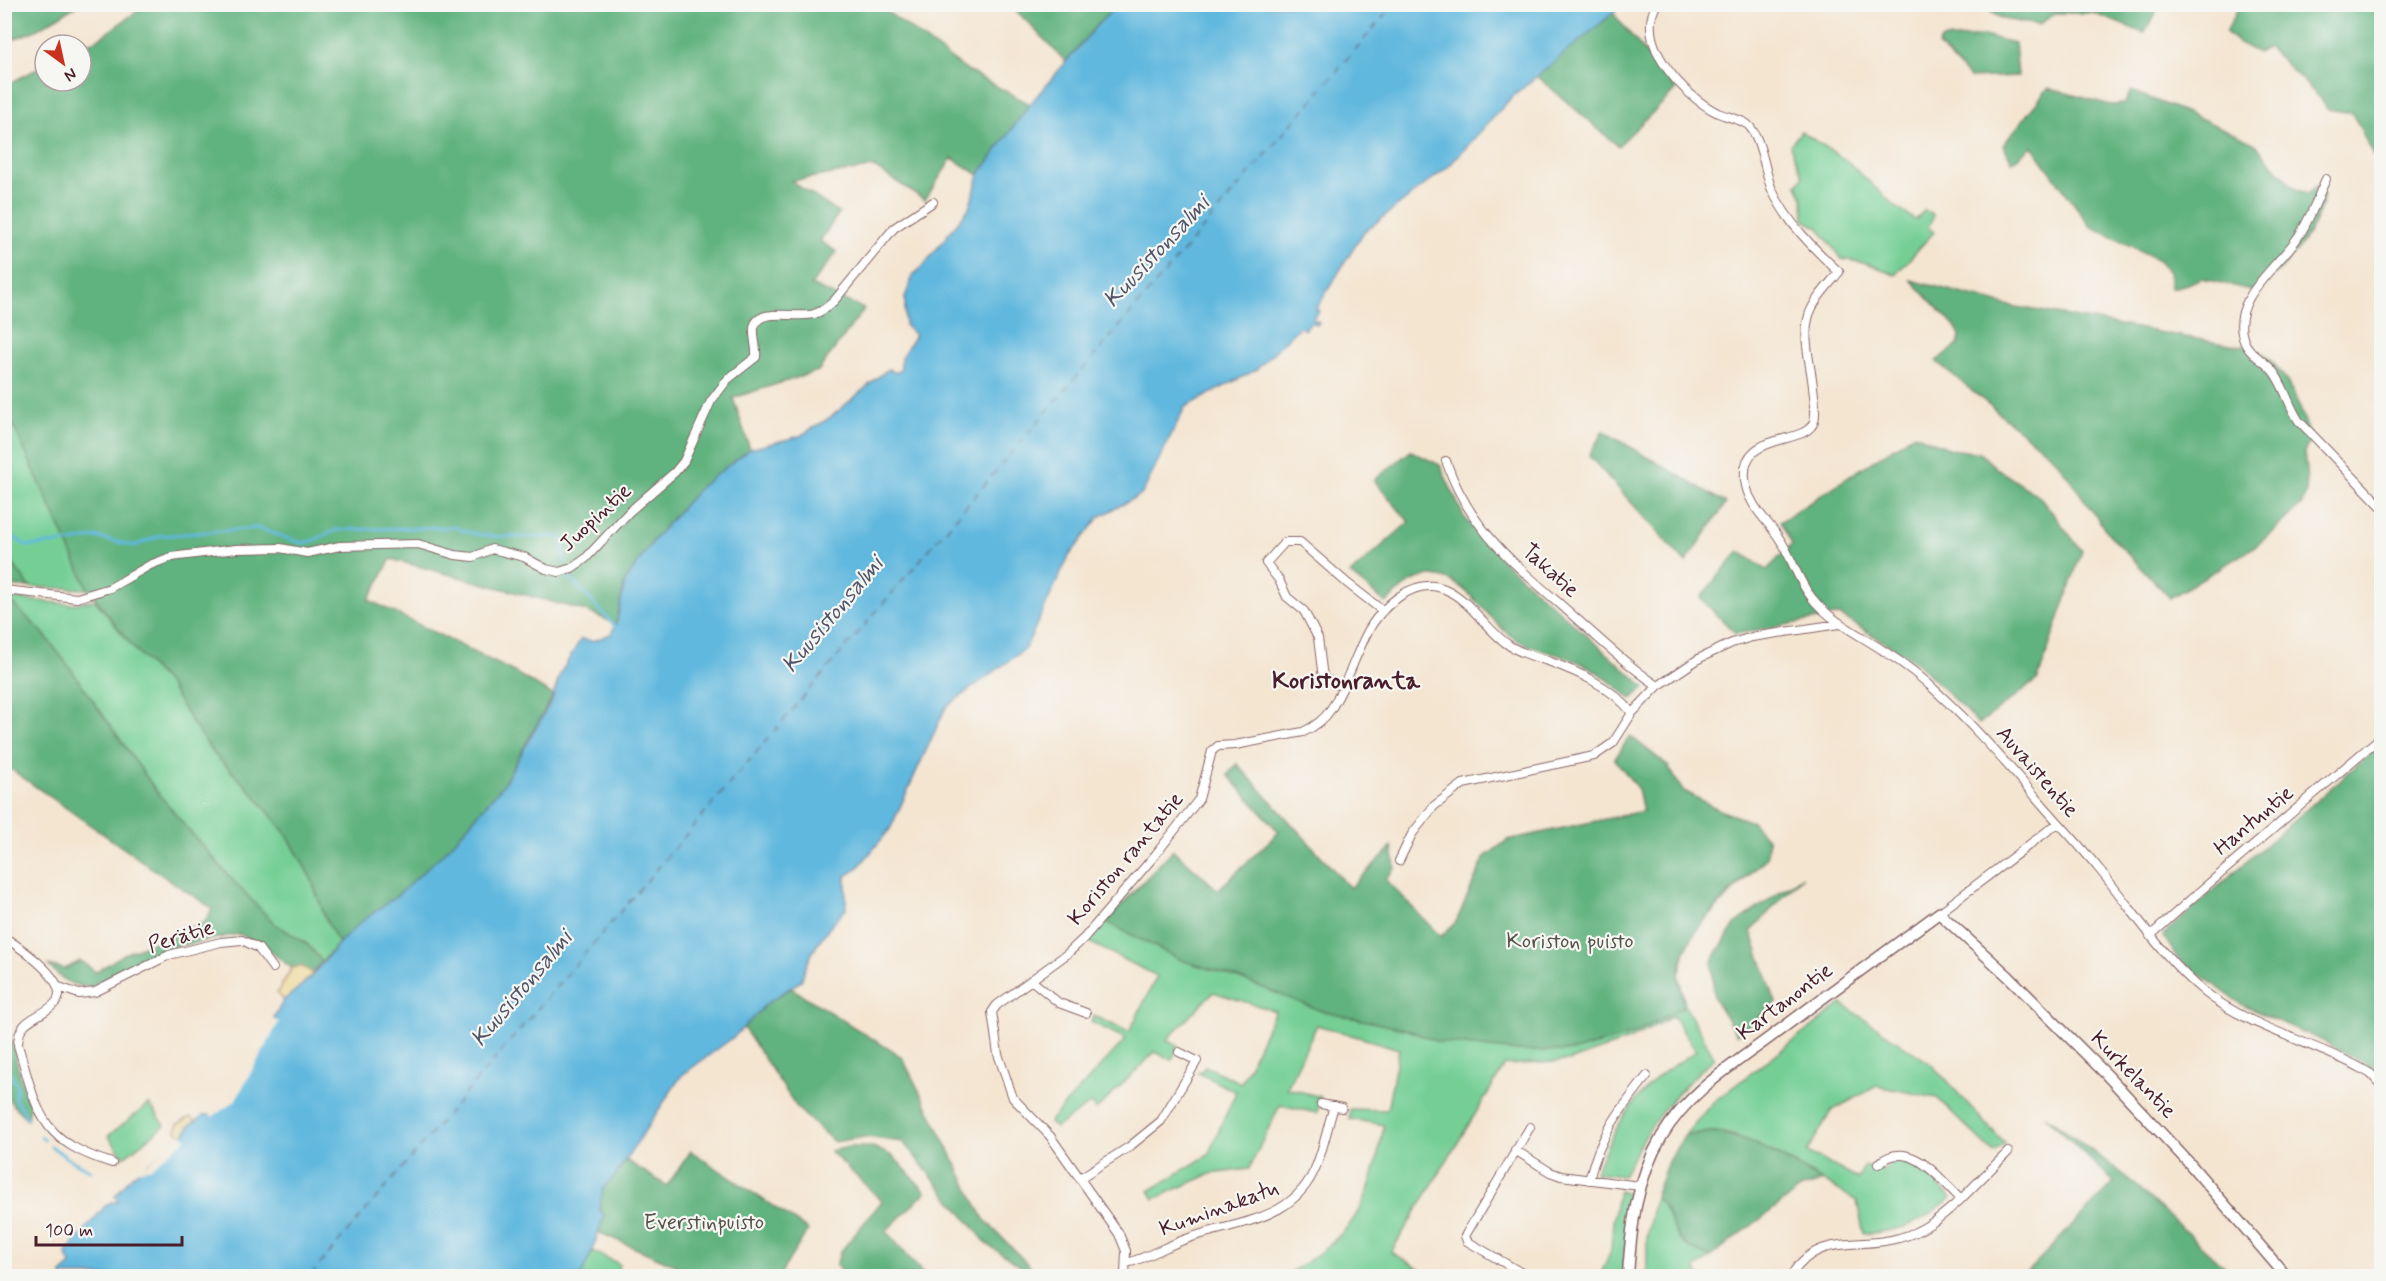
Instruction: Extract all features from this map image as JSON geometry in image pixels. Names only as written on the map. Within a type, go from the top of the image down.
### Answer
[{"type":"street","name":"Auvaistentie","points":[[1657,4],[1651,14],[1650,26],[1655,49],[1688,93],[1718,113],[1748,125],[1754,134],[1772,190],[1786,213],[1803,236],[1839,272],[1820,296],[1808,319],[1807,334],[1816,408],[1814,424],[1805,433],[1764,444],[1752,456],[1745,469],[1745,483],[1749,498],[1759,515],[1786,548],[1801,582],[1812,598],[1839,624],[1885,652],[1936,690],[1974,728],[2099,869],[2150,936],[2181,972],[2236,1013],[2359,1066],[2371,1074],[2382,1086]]},
{"type":"street","points":[[2326,179],[2299,235],[2273,269],[2257,283],[2248,299],[2242,323],[2243,339],[2250,351],[2272,369],[2290,408],[2300,421],[2382,507]]},
{"type":"street","name":"Juopintie","points":[[4,590],[77,598],[110,588],[150,565],[171,557],[236,549],[280,548],[307,553],[340,546],[418,544],[455,555],[473,557],[492,549],[524,557],[546,569],[559,572],[573,568],[585,559],[629,512],[675,472],[684,461],[711,401],[728,379],[756,357],[754,330],[756,321],[765,315],[801,316],[812,315],[824,310],[894,228],[933,202]]},
{"type":"street","name":"Takatie","points":[[1446,461],[1454,485],[1488,538],[1626,663],[1658,686]]},
{"type":"street","points":[[1343,687],[1323,678],[1318,638],[1304,611],[1287,597],[1279,580],[1266,563],[1285,542],[1300,542],[1383,611]]},
{"type":"street","name":"Koriston rantatie","points":[[1125,1276],[1126,1251],[1119,1234],[1046,1130],[1013,1098],[998,1054],[992,1012],[997,1005],[1067,954],[1084,938],[1174,832],[1199,799],[1212,751],[1218,746],[1304,732],[1313,727],[1330,711],[1367,633],[1383,611],[1417,586],[1428,585],[1448,590],[1458,596],[1511,647],[1580,673],[1600,685],[1632,713]]},
{"type":"street","points":[[1399,861],[1423,819],[1454,789],[1472,780],[1594,756],[1613,743],[1632,713],[1658,686],[1678,671],[1732,643],[1763,635],[1839,624]]},
{"type":"street","name":"Hantuntie","points":[[2150,936],[2199,891],[2382,736]]},
{"type":"street","name":"Kartanontie","points":[[1628,1276],[1633,1216],[1640,1186],[1661,1137],[1690,1099],[2058,823]]},
{"type":"street","name":"Kurkelantie","points":[[1938,913],[2008,976],[2106,1074],[2190,1164],[2286,1276]]},
{"type":"street","points":[[4,937],[22,949],[54,979],[59,987],[56,1002],[25,1023],[18,1033],[18,1045],[40,1115],[57,1137],[84,1154],[111,1163]]},
{"type":"street","name":"Perätie","points":[[59,987],[79,994],[95,992],[169,955],[220,942],[242,940],[258,948],[273,968]]},
{"type":"street","points":[[1031,980],[1059,1003],[1086,1013]]},
{"type":"street","points":[[1080,1178],[1129,1147],[1161,1121],[1197,1061],[1179,1052]]},
{"type":"street","points":[[1589,1180],[1601,1143],[1615,1117],[1647,1076]]},
{"type":"street","name":"Kuminakatu","points":[[1127,1263],[1192,1237],[1266,1215],[1292,1203],[1308,1184],[1318,1164],[1338,1107],[1321,1104]]},
{"type":"street","points":[[1527,1276],[1467,1241],[1465,1236],[1530,1127]]},
{"type":"street","points":[[1515,1150],[1550,1172],[1589,1180],[1640,1186]]},
{"type":"street","points":[[1791,1276],[1802,1260],[1819,1250],[1841,1244],[1898,1239],[1913,1234],[1934,1222],[1961,1199],[2008,1152]]},
{"type":"street","points":[[1878,1164],[1893,1155],[1910,1155],[1925,1164],[1961,1199]]},
{"type":"green space","points":[[5,4],[78,5],[36,30],[5,43]]},
{"type":"green space","points":[[877,4],[966,70],[1030,104],[979,175],[952,158],[925,200],[874,167],[791,181],[839,213],[820,241],[837,252],[811,285],[864,309],[818,371],[733,398],[750,449],[700,487],[656,537],[625,581],[616,624],[586,611],[391,559],[369,600],[514,672],[553,695],[503,785],[480,812],[448,849],[398,895],[361,922],[339,943],[326,920],[311,878],[287,835],[251,791],[215,755],[169,685],[132,646],[88,589],[5,407],[4,86],[33,71],[33,93],[93,93],[93,41],[146,5]]},
{"type":"green space","points":[[1011,5],[1118,5],[1099,23],[1066,62]]},
{"type":"green space","points":[[1980,5],[2160,5],[2144,33],[2093,13],[2055,13],[2039,25],[2002,19]]},
{"type":"green space","points":[[2237,5],[2381,5],[2381,169],[2352,113],[2327,109],[2321,99],[2268,47],[2258,53],[2237,42],[2226,32],[2236,13]]},
{"type":"green space","points":[[1613,13],[1676,90],[1618,146],[1537,76]]},
{"type":"green space","points":[[1984,36],[2015,43],[2018,76],[1970,78],[1938,45],[1942,39]]},
{"type":"green space","points":[[2048,88],[2111,105],[2124,104],[2131,91],[2200,118],[2254,143],[2296,190],[2309,193],[2316,186],[2324,197],[2314,224],[2289,260],[2258,292],[2201,278],[2171,288],[2169,272],[2159,260],[2090,226],[2032,146],[2012,162],[2003,145]]},
{"type":"green space","points":[[1801,131],[1847,161],[1895,206],[1915,220],[1925,210],[1934,216],[1928,227],[1934,232],[1895,275],[1867,263],[1841,259],[1819,228],[1804,220],[1803,198],[1797,185],[1803,177],[1790,146]]},
{"type":"green space","points":[[1911,280],[2006,305],[2254,348],[2275,365],[2291,388],[2311,440],[2304,452],[2307,480],[2302,504],[2256,546],[2170,598],[2107,532],[2057,461],[1936,361],[1958,345],[1960,337],[1957,329]]},
{"type":"green space","points":[[4,407],[17,429],[88,589],[30,587],[26,582],[5,584]]},
{"type":"green space","points":[[1603,431],[1726,503],[1686,563],[1589,456]]},
{"type":"green space","points":[[1914,434],[1951,449],[1980,453],[1995,467],[2041,498],[2082,551],[2038,679],[1979,724],[1915,661],[1840,615],[1736,634],[1700,598],[1739,551],[1767,570],[1792,544],[1780,522]]},
{"type":"green space","points":[[1411,451],[1440,465],[1464,517],[1506,564],[1645,687],[1631,699],[1590,667],[1519,641],[1502,628],[1465,591],[1444,578],[1425,576],[1419,578],[1386,603],[1350,574],[1409,522],[1374,480]]},
{"type":"green space","points":[[5,553],[30,587],[5,587]]},
{"type":"green space","points":[[4,598],[7,598],[43,633],[157,792],[187,828],[275,924],[307,944],[322,961],[313,973],[301,966],[292,968],[258,942],[239,934],[162,949],[92,986],[79,986],[67,982],[48,965],[65,969],[80,961],[96,972],[124,954],[205,922],[212,908],[5,765]]},
{"type":"green space","points":[[7,598],[70,604],[95,600],[132,646],[169,685],[215,755],[251,791],[287,835],[311,878],[326,920],[339,943],[322,961],[307,944],[275,924],[187,828],[157,792],[43,633]]},
{"type":"green space","name":"Koriston puisto","points":[[1630,736],[1668,766],[1682,790],[1721,811],[1752,822],[1768,840],[1767,857],[1703,922],[1687,943],[1679,975],[1685,1006],[1715,1058],[1685,1085],[1662,1111],[1623,1176],[1595,1173],[1613,1134],[1628,1110],[1657,1078],[1696,1051],[1673,1016],[1631,1039],[1569,1061],[1505,1065],[1391,1252],[1431,1276],[1285,1276],[1310,1260],[1345,1230],[1365,1198],[1384,1125],[1349,1119],[1350,1109],[1387,1110],[1399,1049],[1317,1025],[1287,1088],[1321,1097],[1317,1113],[1280,1105],[1249,1169],[1210,1174],[1154,1199],[1149,1191],[1208,1155],[1236,1092],[1197,1072],[1202,1071],[1205,1066],[1241,1083],[1275,1011],[1213,992],[1167,1040],[1178,1046],[1172,1060],[1155,1052],[1096,1110],[1091,1103],[1055,1128],[1049,1122],[1126,1039],[1091,1022],[1094,1016],[1129,1032],[1157,976],[1087,941],[1173,850],[1218,890],[1279,832],[1228,775],[1237,764],[1350,888],[1392,847],[1395,868],[1385,879],[1440,937],[1456,922],[1485,857],[1508,840],[1643,811],[1638,789],[1615,759]]},
{"type":"green space","name":"Koriston puisto","points":[[1630,736],[1668,766],[1682,790],[1721,811],[1752,822],[1768,840],[1767,857],[1713,910],[1690,941],[1679,974],[1685,1006],[1633,1034],[1575,1051],[1517,1051],[1438,1042],[1408,1030],[1321,1011],[1238,978],[1181,960],[1106,922],[1173,850],[1218,890],[1279,832],[1228,775],[1237,764],[1350,888],[1392,847],[1395,868],[1385,879],[1441,937],[1456,922],[1485,857],[1508,840],[1643,811],[1638,789],[1615,759]]},
{"type":"green space","points":[[2381,744],[2381,1073],[2323,1041],[2244,1006],[2178,959],[2163,935]]},
{"type":"green space","points":[[1803,876],[1751,931],[1776,1003],[1737,1035],[1714,998],[1712,961],[1735,924]]},
{"type":"green space","points":[[791,988],[902,1057],[984,1219],[1039,1276],[1030,1276],[1026,1270],[987,1244],[903,1142],[865,1137],[834,1142],[798,1109],[743,1027],[767,1003]]},
{"type":"green space","points":[[1842,1004],[1931,1064],[2005,1144],[1994,1153],[1937,1098],[1877,1086],[1831,1111],[1807,1152],[1858,1179],[1864,1166],[1883,1171],[1894,1161],[1903,1162],[1926,1173],[1951,1198],[1930,1214],[1902,1228],[1864,1234],[1857,1201],[1806,1170],[1747,1140],[1729,1134],[1713,1132],[1685,1135],[1712,1103]]},
{"type":"green space","points":[[10,1035],[30,1105],[28,1120],[8,1098],[4,1084],[6,1050]]},
{"type":"green space","points":[[149,1104],[165,1125],[124,1157],[108,1136]]},
{"type":"green space","points":[[2044,1115],[2123,1174],[2234,1276],[2023,1276],[2114,1183]]},
{"type":"green space","points":[[1713,1132],[1756,1145],[1823,1181],[1800,1189],[1710,1257],[1683,1243],[1655,1197],[1668,1161],[1685,1135]]},
{"type":"green space","points":[[849,1147],[873,1147],[893,1156],[926,1192],[886,1231],[925,1276],[848,1276],[836,1266],[840,1252],[882,1201],[830,1151]]},
{"type":"green space","name":"Everstinpuisto","points":[[691,1151],[808,1230],[779,1276],[700,1276],[598,1232],[604,1215],[599,1209],[602,1188],[615,1176],[626,1160],[667,1186]]},
{"type":"green space","points":[[1619,1190],[1630,1194],[1623,1276],[1600,1276],[1611,1250],[1613,1220]]},
{"type":"green space","points":[[1655,1197],[1683,1243],[1710,1257],[1695,1269],[1700,1276],[1647,1276],[1647,1235]]},
{"type":"green space","points":[[592,1251],[619,1264],[617,1276],[581,1276]]},
{"type":"sand","points":[[301,966],[313,973],[284,1000],[277,993],[292,968]]},
{"type":"sand","points":[[191,1117],[196,1121],[189,1126],[182,1137],[176,1130],[178,1124]]},
{"type":"water","name":"Kuusistonsalmi","points":[[1118,5],[1621,5],[1511,98],[1449,166],[1363,233],[1316,309],[1319,311],[1312,319],[1319,322],[1317,325],[1311,322],[1304,330],[1300,326],[1256,370],[1185,407],[1142,494],[1099,517],[1069,556],[1025,649],[946,707],[890,829],[857,869],[846,876],[846,909],[819,942],[808,961],[801,981],[767,1003],[735,1036],[681,1076],[615,1176],[603,1188],[599,1209],[604,1215],[581,1276],[62,1276],[62,1273],[71,1265],[66,1253],[68,1250],[105,1206],[118,1200],[115,1196],[130,1178],[185,1134],[189,1126],[204,1115],[210,1115],[234,1100],[277,1023],[274,1017],[284,1000],[309,979],[339,943],[361,922],[398,895],[448,849],[503,785],[552,700],[560,674],[581,639],[593,641],[611,634],[617,621],[625,581],[656,537],[700,487],[750,449],[800,436],[831,417],[888,369],[896,373],[901,369],[901,358],[915,335],[905,325],[905,298],[913,275],[924,265],[969,208],[979,175],[1030,104],[1099,23]]},
{"type":"pier","points":[[275,1020],[279,1022],[235,1101],[212,1117],[209,1112],[232,1098]]},
{"type":"pier","points":[[182,1134],[186,1139],[151,1168],[137,1171],[137,1169],[147,1164]]},
{"type":"waterway","points":[[4,541],[15,538],[27,546],[96,537],[134,546],[159,536],[258,528],[301,543],[312,541],[336,530],[455,527],[492,536],[559,537],[563,541],[564,563]]},
{"type":"waterway","points":[[565,573],[615,626]]},
{"type":"waterway","points":[[4,1063],[17,1086],[15,1099],[28,1119]]},
{"type":"waterway","points":[[41,1137],[44,1140]]},
{"type":"waterway","points":[[51,1146],[91,1171]]},
{"type":"ferry route","points":[[310,1276],[1394,4]]},
{"type":"district","name":"Koristonranta","points":[[1346,681]]}]
